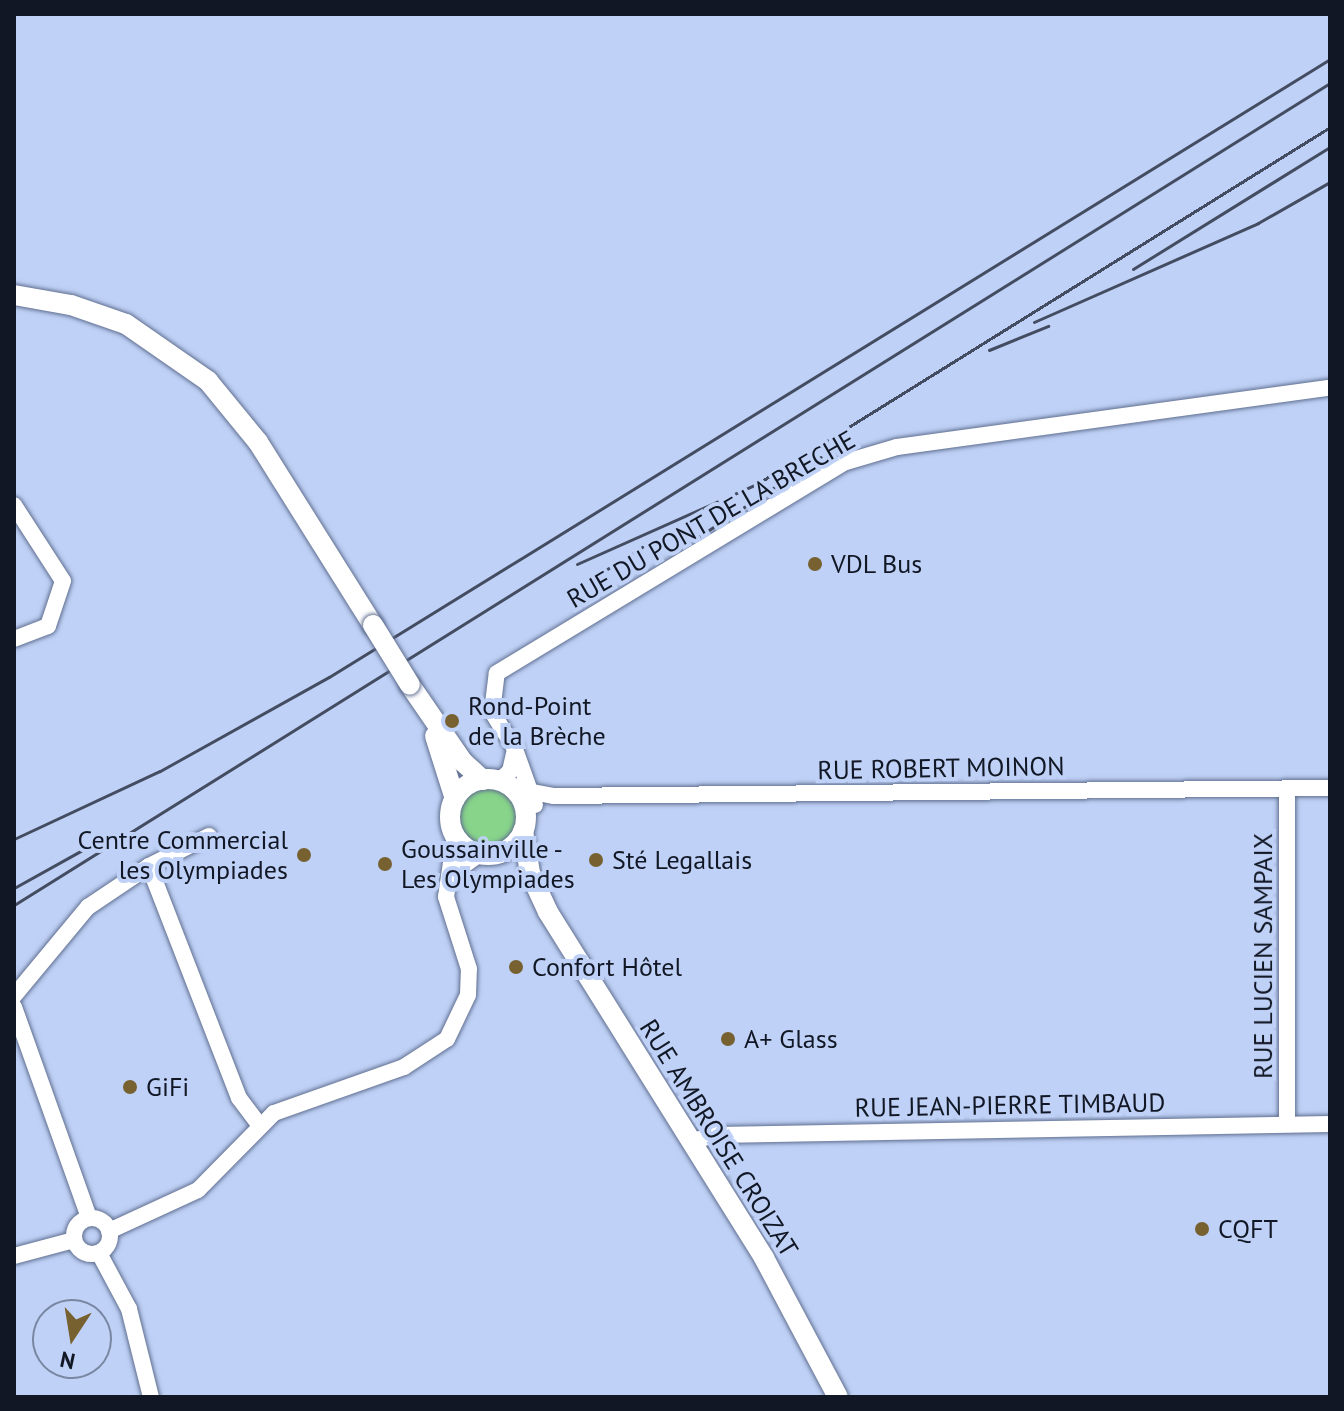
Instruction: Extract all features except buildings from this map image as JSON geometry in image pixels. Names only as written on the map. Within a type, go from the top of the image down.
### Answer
[{"type":"main road","points":[[14,295],[71,305],[126,324],[208,381],[258,442],[415,694],[463,762],[498,783],[529,810],[530,873],[548,912]]},
{"type":"main road","points":[[415,694],[455,799]]},
{"type":"main road","points":[[498,783],[467,786],[455,799],[450,817],[455,835],[514,870],[548,912]]},
{"type":"main road","points":[[486,855],[513,845],[529,810]]},
{"type":"main road","name":"RUE AMBROISE CROIZAT","points":[[548,912],[789,1300],[838,1397]]},
{"type":"street","name":"RUE DU PONT DE LA BRECHE","points":[[529,810],[515,749],[492,712],[497,673],[861,455],[1330,388]]},
{"type":"street","points":[[14,505],[63,581],[48,626],[14,639]]},
{"type":"street","points":[[498,783],[510,771],[515,749]]},
{"type":"street","name":"RUE ROBERT MOINON","points":[[529,810],[554,796],[1330,788]]},
{"type":"street","name":"RUE LUCIEN SAMPAIX","points":[[1287,789],[1287,1124]]},
{"type":"street","points":[[109,1231],[198,1190],[274,1113],[415,1062],[447,1039],[468,995],[469,969],[446,897],[452,874],[455,835]]},
{"type":"street","points":[[14,996],[88,907],[149,866],[209,836]]},
{"type":"street","points":[[452,874],[486,855]]},
{"type":"street","points":[[149,866],[239,1098],[259,1125]]},
{"type":"street","points":[[14,1007],[89,1218],[109,1231]]},
{"type":"street","name":"RUE JEAN-PIERRE TIMBAUD","points":[[691,1141],[717,1135],[1330,1124]]},
{"type":"street","points":[[74,1240],[79,1223],[89,1218]]},
{"type":"street","points":[[99,1253],[110,1243],[109,1231]]},
{"type":"street","points":[[74,1240],[81,1250],[99,1253]]},
{"type":"street","points":[[14,1256],[74,1240]]},
{"type":"street","points":[[99,1253],[129,1309],[151,1397]]},
{"type":"green space","points":[[489,784],[507,790],[515,798],[521,816],[515,834],[507,842],[489,848],[471,842],[463,834],[457,816],[463,798],[471,790]]},
{"type":"railway","points":[[14,839],[160,771],[329,677],[1330,59]]},
{"type":"railway","points":[[14,905],[1330,83]]},
{"type":"railway","points":[[577,564],[757,484],[1330,127]]},
{"type":"railway","points":[[1133,269],[1330,147]]},
{"type":"railway","points":[[1034,322],[1258,223],[1330,182]]},
{"type":"railway","points":[[989,350],[1048,326]]},
{"type":"railway","points":[[695,539],[821,457]]},
{"type":"railway","points":[[588,581],[642,547]]},
{"type":"railway","points":[[14,888],[84,849]]},
{"type":"place","name":"VDL Bus","points":[[815,564]]},
{"type":"place","name":"Rond-Point de la Brèche","points":[[452,721]]},
{"type":"place","name":"Centre Commercial les Olympiades","points":[[304,855]]},
{"type":"place","name":"Sté Legallais","points":[[596,860]]},
{"type":"place","name":"Goussainville - Les Olympiades","points":[[385,864]]},
{"type":"place","name":"Confort Hôtel","points":[[516,967]]},
{"type":"place","name":"A+ Glass","points":[[728,1039]]},
{"type":"place","name":"GiFi","points":[[130,1087]]},
{"type":"place","name":"CQFT","points":[[1202,1229]]}]
